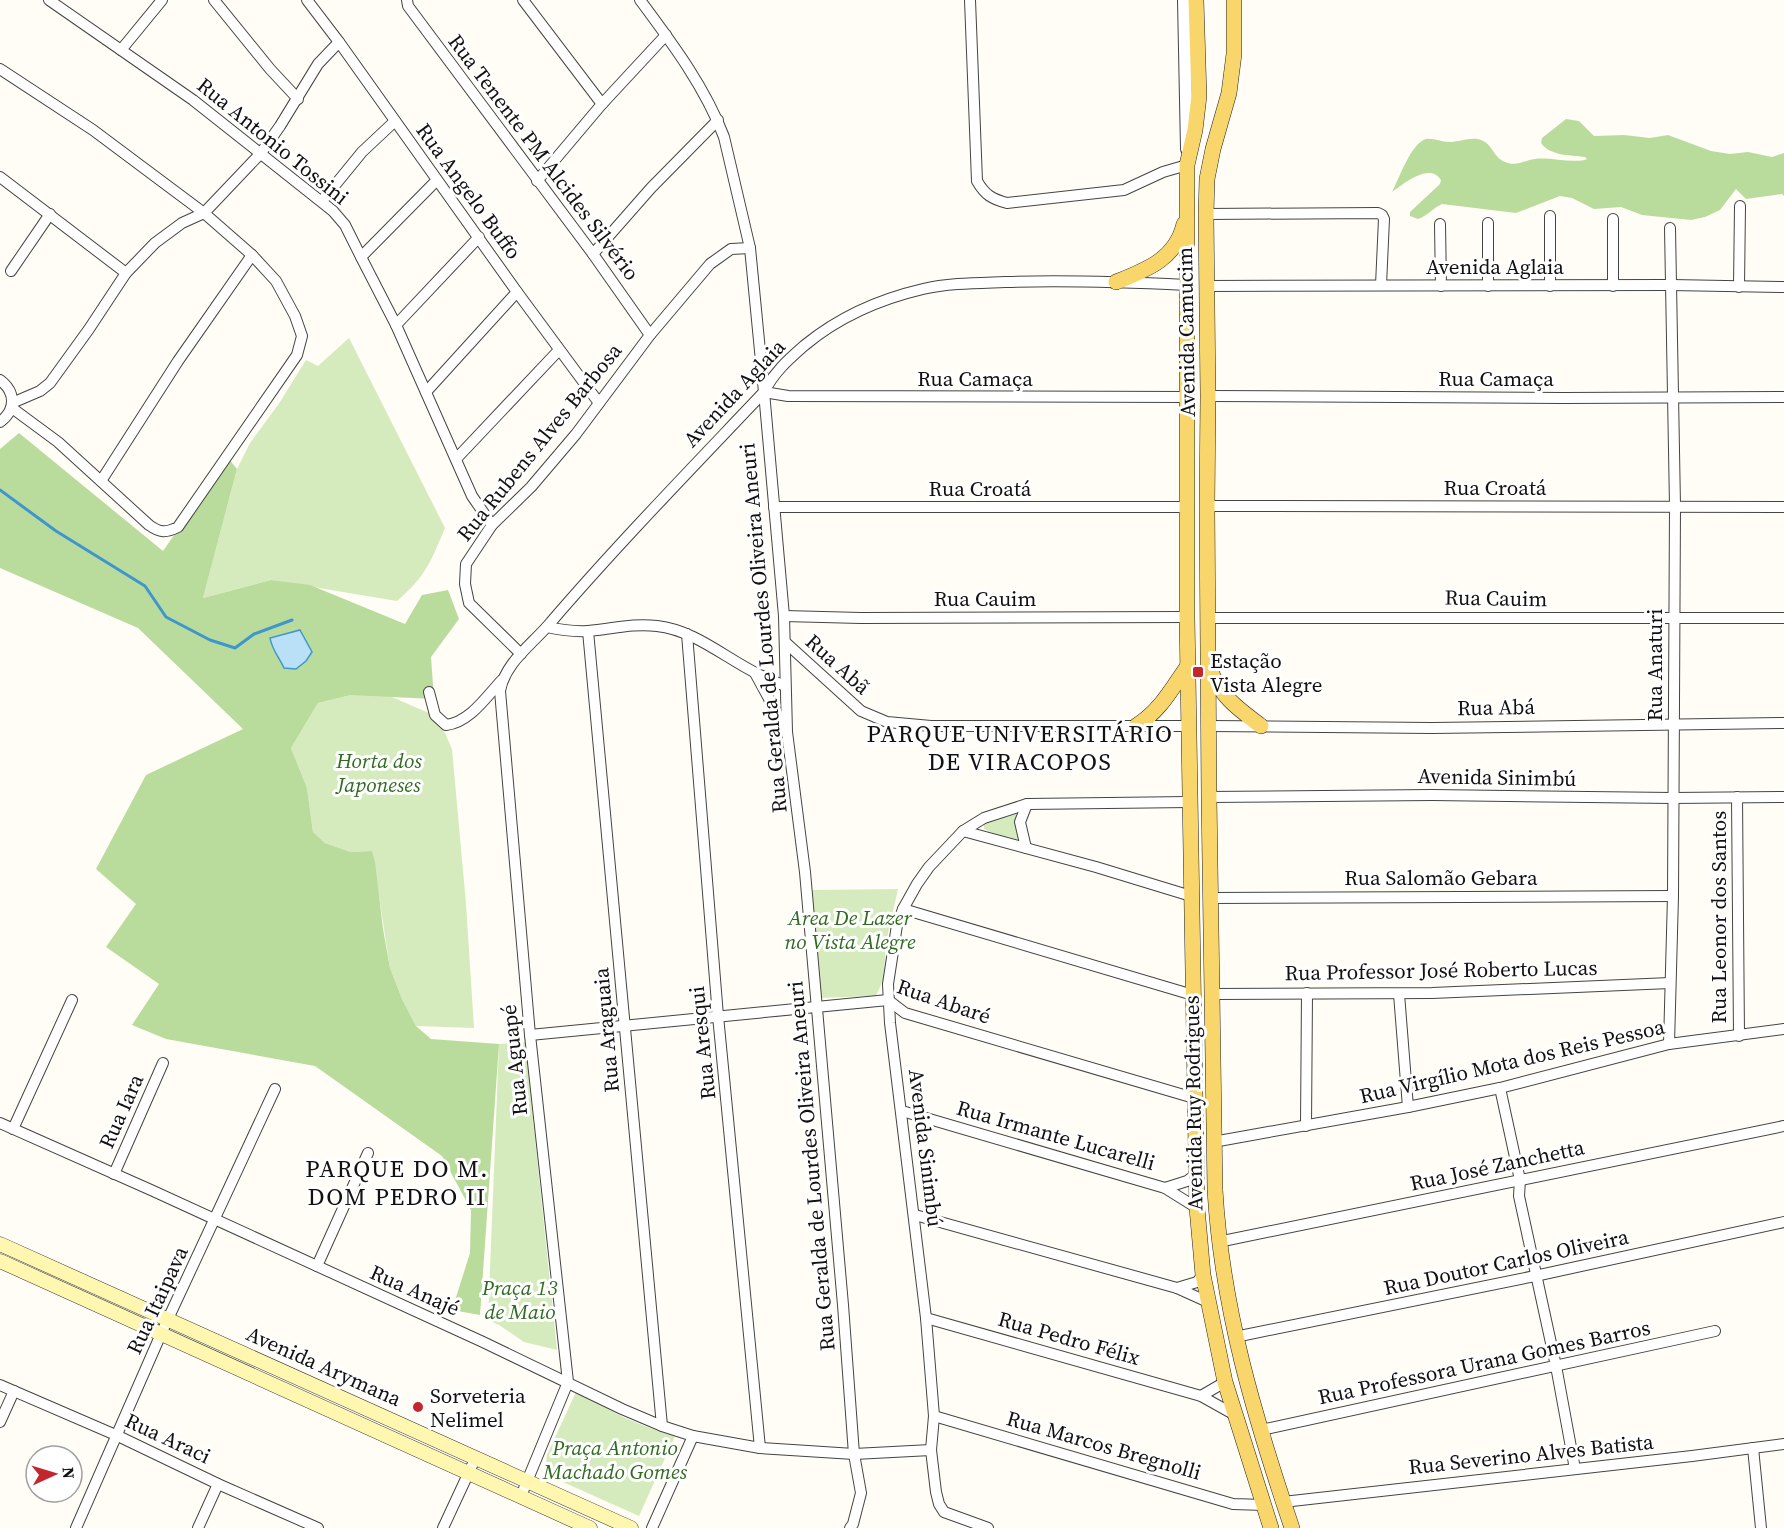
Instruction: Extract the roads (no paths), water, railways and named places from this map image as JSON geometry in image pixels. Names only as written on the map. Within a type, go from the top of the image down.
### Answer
[{"type":"main road","name":"Avenida Camucim","points":[[1187,667],[1187,165],[1195,130],[1199,96],[1196,0]]},
{"type":"main road","name":"Avenida Camucim","points":[[1209,667],[1207,179],[1229,93],[1234,54],[1234,0]]},
{"type":"main road","points":[[1116,282],[1149,269],[1164,258],[1177,244],[1188,210]]},
{"type":"main road","points":[[1186,285],[1206,286]]},
{"type":"main road","points":[[1186,507],[1207,506]]},
{"type":"main road","points":[[1136,726],[1151,716],[1187,667]]},
{"type":"main road","name":"Avenida Ruy Rodrigues","points":[[1187,667],[1195,1147],[1197,1208],[1203,1275],[1226,1382],[1271,1528]]},
{"type":"main road","points":[[1209,667],[1218,688],[1227,699],[1261,726]]},
{"type":"main road","name":"Avenida Ruy Rodrigues","points":[[1209,667],[1213,1142],[1218,1242],[1235,1337],[1292,1528]]},
{"type":"main road","points":[[1188,726],[1209,726]]},
{"type":"main road","points":[[1189,802],[1209,797]]},
{"type":"main road","points":[[1195,1147],[1213,1142]]},
{"type":"main road","name":"Avenida Arymana","points":[[0,1244],[631,1528]]},
{"type":"main road","name":"Avenida Arymana","points":[[0,1261],[590,1528]]},
{"type":"main road","points":[[1264,1505],[1283,1502]]},
{"type":"street","name":"Rua Antonio Tossini","points":[[49,0],[193,100],[322,201],[345,225],[396,325],[472,496],[492,525]]},
{"type":"street","points":[[121,50],[162,0]]},
{"type":"street","points":[[214,0],[270,69],[298,99]]},
{"type":"street","name":"Rua Angelo Buffo","points":[[307,0],[599,404]]},
{"type":"street","points":[[523,0],[602,104]]},
{"type":"street","name":"Rua Geralda de Lourdes Oliveira Aneuri","points":[[640,0],[693,76],[718,120],[750,249],[784,616],[787,732],[805,872],[855,1454],[861,1493],[850,1528]]},
{"type":"street","points":[[970,0],[977,181],[983,192],[990,198],[1007,203],[1124,190],[1163,172],[1187,165]]},
{"type":"street","name":"Avenida Camucim","points":[[1184,0],[1187,165]]},
{"type":"street","name":"Rua Tenente PM Alcides Silvério","points":[[406,1],[650,335]]},
{"type":"street","points":[[537,181],[602,104],[666,35]]},
{"type":"street","points":[[1,422],[12,405],[40,391],[50,382],[126,273],[155,243],[182,222],[204,213],[261,153],[298,99],[318,64],[339,42]]},
{"type":"street","points":[[0,69],[93,130],[204,213],[252,255],[276,281],[296,316],[302,336],[297,355],[178,527],[168,532],[159,531],[149,525],[58,442],[12,405],[11,392],[0,375]]},
{"type":"street","points":[[593,254],[651,188],[718,120]]},
{"type":"street","points":[[322,201],[362,152],[395,121]]},
{"type":"street","points":[[0,177],[126,273]]},
{"type":"street","points":[[361,256],[437,180]]},
{"type":"street","points":[[1739,287],[1740,206]]},
{"type":"street","points":[[11,271],[50,214]]},
{"type":"street","points":[[1206,214],[1382,214],[1384,219],[1380,285]]},
{"type":"street","points":[[1550,216],[1550,286]]},
{"type":"street","points":[[1613,219],[1613,286]]},
{"type":"street","points":[[1488,223],[1488,286]]},
{"type":"street","points":[[1440,224],[1440,286]]},
{"type":"street","name":"Rua Anaturi","points":[[1670,228],[1675,507],[1670,1044]]},
{"type":"street","points":[[396,325],[479,237]]},
{"type":"street","name":"Rua Rubens Alves Barbosa","points":[[521,654],[469,603],[465,584],[466,564],[492,525],[531,487],[576,434],[650,335],[710,264],[731,249],[750,249]]},
{"type":"street","points":[[101,481],[178,361],[252,255]]},
{"type":"street","name":"Avenida Aglaia","points":[[547,627],[613,551],[764,392],[772,376],[826,328],[870,306],[926,288],[974,283],[1116,282],[1186,285]]},
{"type":"street","name":"Avenida Aglaia","points":[[1206,286],[1671,285],[1784,287]]},
{"type":"street","points":[[426,392],[517,292]]},
{"type":"street","points":[[456,459],[559,350]]},
{"type":"street","name":"Rua Camaça","points":[[764,392],[800,396],[1187,397]]},
{"type":"street","name":"Rua Camaça","points":[[1209,396],[1784,397]]},
{"type":"street","name":"Rua Croatá","points":[[1207,506],[1784,507]]},
{"type":"street","name":"Rua Croatá","points":[[774,507],[1186,507]]},
{"type":"street","name":"Rua Cauim","points":[[784,616],[861,618],[1186,617]]},
{"type":"street","name":"Rua Cauim","points":[[1209,618],[1784,618]]},
{"type":"street","points":[[429,692],[435,715],[447,725],[456,724],[466,718],[502,680],[508,669],[547,627],[567,631],[588,631],[627,624],[659,626],[687,634],[755,673],[785,686]]},
{"type":"street","name":"Rua Araguaia","points":[[588,631],[662,1426]]},
{"type":"street","name":"Rua Aresqui","points":[[687,634],[718,1016],[760,1448]]},
{"type":"street","name":"Rua Abã","points":[[784,642],[861,711],[887,722],[931,726],[1188,726]]},
{"type":"street","points":[[755,673],[787,732]]},
{"type":"street","name":"Rua Aguapé","points":[[502,680],[500,691],[530,1035],[568,1382],[521,1496]]},
{"type":"street","name":"Rua Abá","points":[[1209,726],[1432,728],[1784,723]]},
{"type":"street","name":"Avenida Sinimbú","points":[[1209,797],[1432,795],[1784,797]]},
{"type":"street","name":"Rua Leonor dos Santos","points":[[1737,797],[1739,1036]]},
{"type":"street","name":"Avenida Sinimbú","points":[[988,1528],[944,1512],[936,1492],[932,1450],[934,1416],[927,1317],[888,1000],[897,925],[903,909],[928,867],[963,831],[984,818],[1027,804],[1189,802]]},
{"type":"street","points":[[1026,848],[1020,822],[1027,804]]},
{"type":"street","points":[[963,831],[1096,867],[1191,896]]},
{"type":"street","name":"Rua Salomão Gebara","points":[[1210,898],[1673,896]]},
{"type":"street","points":[[903,909],[1193,995]]},
{"type":"street","name":"Rua Professor José Roberto Lucas","points":[[1212,994],[1399,994],[1670,983]]},
{"type":"street","points":[[1306,993],[1306,1126]]},
{"type":"street","points":[[1399,994],[1408,1107]]},
{"type":"street","points":[[13,1129],[72,1000]]},
{"type":"street","name":"Rua Abaré","points":[[530,1035],[888,1000],[905,1012],[1194,1098]]},
{"type":"street","name":"Rua Virgílio Mota dos Reis Pessoa","points":[[1213,1142],[1500,1088],[1670,1044],[1784,1029]]},
{"type":"street","name":"Rua Iara","points":[[114,1174],[163,1063]]},
{"type":"street","points":[[1500,1088],[1520,1180],[1519,1196],[1556,1366],[1575,1469]]},
{"type":"street","name":"Rua Itaipava","points":[[76,1528],[161,1334],[275,1089]]},
{"type":"street","name":"Rua Irmante Lucarelli","points":[[902,1111],[1165,1188],[1197,1208]]},
{"type":"street","name":"Rua Anajé","points":[[0,1123],[216,1219],[662,1426],[693,1436],[760,1448],[855,1454],[932,1450]]},
{"type":"street","name":"Rua José Zanchetta","points":[[1218,1242],[1784,1126]]},
{"type":"street","points":[[317,1266],[368,1153]]},
{"type":"street","name":"Rua Irmante Lucarelli","points":[[1165,1188],[1188,1181],[1196,1175]]},
{"type":"street","points":[[915,1215],[1177,1288],[1208,1302]]},
{"type":"street","name":"Rua Doutor Carlos Oliveira","points":[[1235,1337],[1536,1276],[1784,1222]]},
{"type":"street","points":[[1177,1288],[1197,1282],[1203,1275]]},
{"type":"street","name":"Rua Pedro Félix","points":[[927,1317],[1201,1396],[1235,1414]]},
{"type":"street","name":"Rua Professora Urana Gomes Barros","points":[[1261,1430],[1715,1331]]},
{"type":"street","points":[[1201,1396],[1226,1382]]},
{"type":"street","name":"Rua Araci","points":[[0,1385],[118,1436],[218,1484],[318,1528]]},
{"type":"street","points":[[0,1422],[14,1391]]},
{"type":"street","name":"Rua Marcos Bregnolli","points":[[934,1416],[1233,1503],[1264,1505]]},
{"type":"street","points":[[651,1528],[693,1436]]},
{"type":"street","name":"Rua Severino Alves Batista","points":[[1283,1502],[1784,1444]]},
{"type":"street","points":[[1753,1448],[1761,1528]]},
{"type":"street","points":[[443,1528],[476,1457]]},
{"type":"street","points":[[198,1528],[218,1484]]},
{"type":"water","points":[[300,630],[312,652],[296,669],[284,668],[270,638]]},
{"type":"waterway","points":[[0,490],[56,531],[145,586],[166,617],[210,640],[235,648],[254,634],[292,620]]},
{"type":"place","name":"Estação Vista Alegre","points":[[1198,672]]},
{"type":"place","name":"Sorveteria Nelimel","points":[[418,1407]]},
{"type":"district","name":"PARQUE UNIVERSITÁRIO DE VIRACOPOS","points":[[1020,747]]},
{"type":"district","name":"PARQUE DO M. DOM PEDRO II","points":[[397,1182]]},
{"type":"park label","name":"Horta dos Japoneses","points":[[379,772]]},
{"type":"park label","name":"Area De Lazer no Vista Alegre","points":[[850,929]]},
{"type":"park label","name":"Praça 13 de Maio","points":[[520,1299]]},
{"type":"park label","name":"Praça Antonio Machado Gomes","points":[[615,1459]]}]
